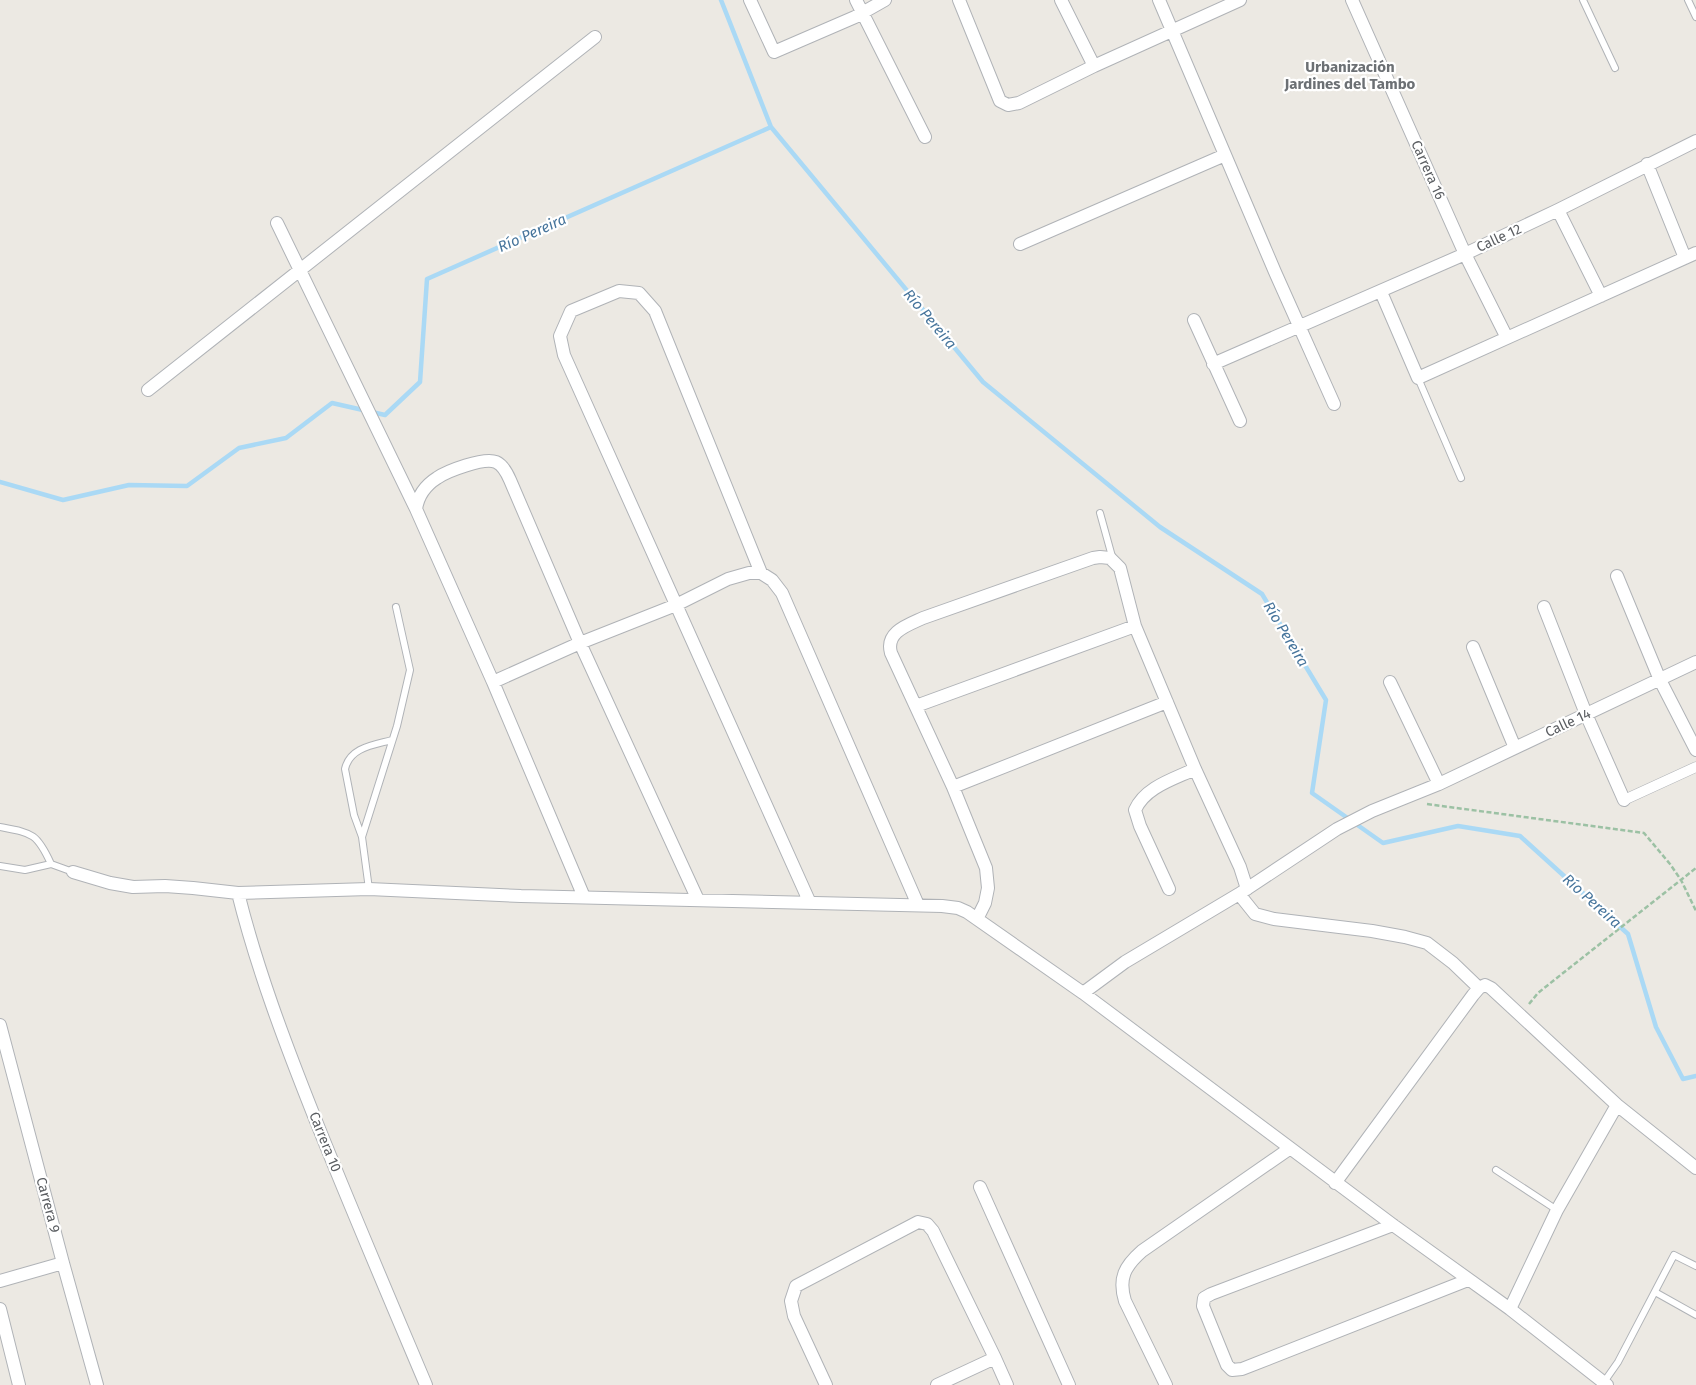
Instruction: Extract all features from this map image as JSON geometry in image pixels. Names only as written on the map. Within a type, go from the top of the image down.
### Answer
[{"type":"street","points":[[750,0],[774,52],[885,0]]},
{"type":"street","points":[[856,0],[925,137]]},
{"type":"street","points":[[959,0],[1000,101],[1008,105],[1019,104],[1094,66],[1240,0]]},
{"type":"street","points":[[1061,0],[1094,66]]},
{"type":"street","points":[[1159,0],[1334,404]]},
{"type":"street","name":"Carrera 16","points":[[1352,0],[1465,254],[1507,338]]},
{"type":"street","points":[[148,390],[595,37]]},
{"type":"street","name":"Calle 12","points":[[1213,364],[1300,328],[1465,254],[1696,141]]},
{"type":"street","points":[[1020,244],[1225,155]]},
{"type":"street","points":[[1380,292],[1418,378],[1690,255],[1647,164]]},
{"type":"street","points":[[1558,210],[1601,296]]},
{"type":"street","points":[[277,223],[416,509],[493,682],[584,897]]},
{"type":"street","points":[[761,573],[655,311],[639,292],[618,292],[571,311],[560,336],[564,356],[810,903]]},
{"type":"street","points":[[1194,320],[1240,421]]},
{"type":"street","points":[[416,509],[417,500],[438,478],[482,461],[497,462],[502,466],[514,488],[580,643],[698,900]]},
{"type":"street","points":[[977,920],[985,904],[988,888],[986,868],[953,787],[890,648],[891,639],[899,630],[924,618],[1092,558],[1105,557],[1113,560],[1120,568],[1135,626],[1195,769],[1240,867],[1243,892],[1255,914],[1274,919],[1372,931],[1427,943],[1479,988]]},
{"type":"street","points":[[493,682],[580,643],[676,605],[728,580],[749,573],[761,573],[772,580],[782,593],[918,905]]},
{"type":"street","points":[[1617,576],[1660,680],[1696,750]]},
{"type":"street","points":[[1544,607],[1586,714],[1624,800],[1696,767]]},
{"type":"street","points":[[916,706],[1135,626]]},
{"type":"street","points":[[1473,647],[1515,748]]},
{"type":"street","name":"Calle 14","points":[[1084,993],[1125,962],[1243,892],[1337,829],[1372,811],[1439,784],[1696,662]]},
{"type":"street","points":[[1390,682],[1439,784]]},
{"type":"street","points":[[953,787],[1167,702]]},
{"type":"street","points":[[1169,889],[1140,826],[1135,810],[1143,797],[1153,789],[1195,769]]},
{"type":"street","points":[[73,872],[110,883],[133,887],[165,886],[238,893],[369,889],[584,897],[918,905],[958,908],[1084,993],[1335,1183],[1510,1309],[1606,1384]]},
{"type":"street","name":"Carrera 10","points":[[238,893],[252,946],[296,1070],[343,1188],[426,1385]]},
{"type":"street","points":[[1335,1183],[1479,988],[1486,985],[1617,1106],[1696,1168]]},
{"type":"street","name":"Carrera 9","points":[[0,1025],[63,1263],[98,1385]]},
{"type":"street","points":[[1510,1309],[1557,1210],[1617,1106]]},
{"type":"street","points":[[1166,1385],[1125,1301],[1122,1280],[1127,1267],[1142,1251],[1289,1148]]},
{"type":"street","points":[[980,1187],[1069,1385]]},
{"type":"street","points":[[826,1385],[794,1316],[791,1301],[796,1286],[918,1222],[927,1224],[933,1231],[995,1358],[1006,1385]]},
{"type":"street","points":[[1393,1225],[1220,1290],[1204,1298],[1203,1306],[1227,1365],[1232,1370],[1242,1369],[1468,1280]]},
{"type":"street","points":[[0,1281],[63,1263]]},
{"type":"street","points":[[0,1308],[19,1385]]},
{"type":"street","points":[[937,1385],[995,1358]]},
{"type":"lane","points":[[1583,0],[1615,68]]},
{"type":"lane","points":[[1688,0],[1696,17]]},
{"type":"lane","points":[[1418,378],[1461,478]]},
{"type":"lane","points":[[1100,513],[1113,560]]},
{"type":"lane","points":[[362,837],[397,726],[410,670],[396,607]]},
{"type":"lane","points":[[369,889],[362,837],[354,815],[345,769],[350,757],[358,750],[392,740]]},
{"type":"lane","points":[[0,826],[25,832],[33,836],[42,844],[51,864]]},
{"type":"lane","points":[[0,866],[25,870],[51,864],[73,872]]},
{"type":"lane","points":[[1496,1170],[1557,1210]]},
{"type":"lane","points":[[1606,1384],[1674,1255],[1696,1266]]},
{"type":"lane","points":[[1655,1292],[1696,1315]]},
{"type":"path","points":[[1426,804],[1644,833],[1681,880],[1696,911]]},
{"type":"path","points":[[1521,1016],[1538,993],[1696,868]]},
{"type":"waterway","points":[[721,0],[771,127]]},
{"type":"waterway","name":"Río Pereira","points":[[0,482],[63,500],[129,485],[187,486],[239,448],[286,438],[332,403],[385,415],[420,382],[427,279],[771,127],[983,382],[1160,527],[1262,594],[1326,700],[1312,793],[1383,843],[1458,826],[1520,836],[1628,934],[1656,1027],[1683,1079],[1696,1076]]},
{"type":"district","name":"Urbanización Jardines del Tambo","points":[[1350,76]]}]
